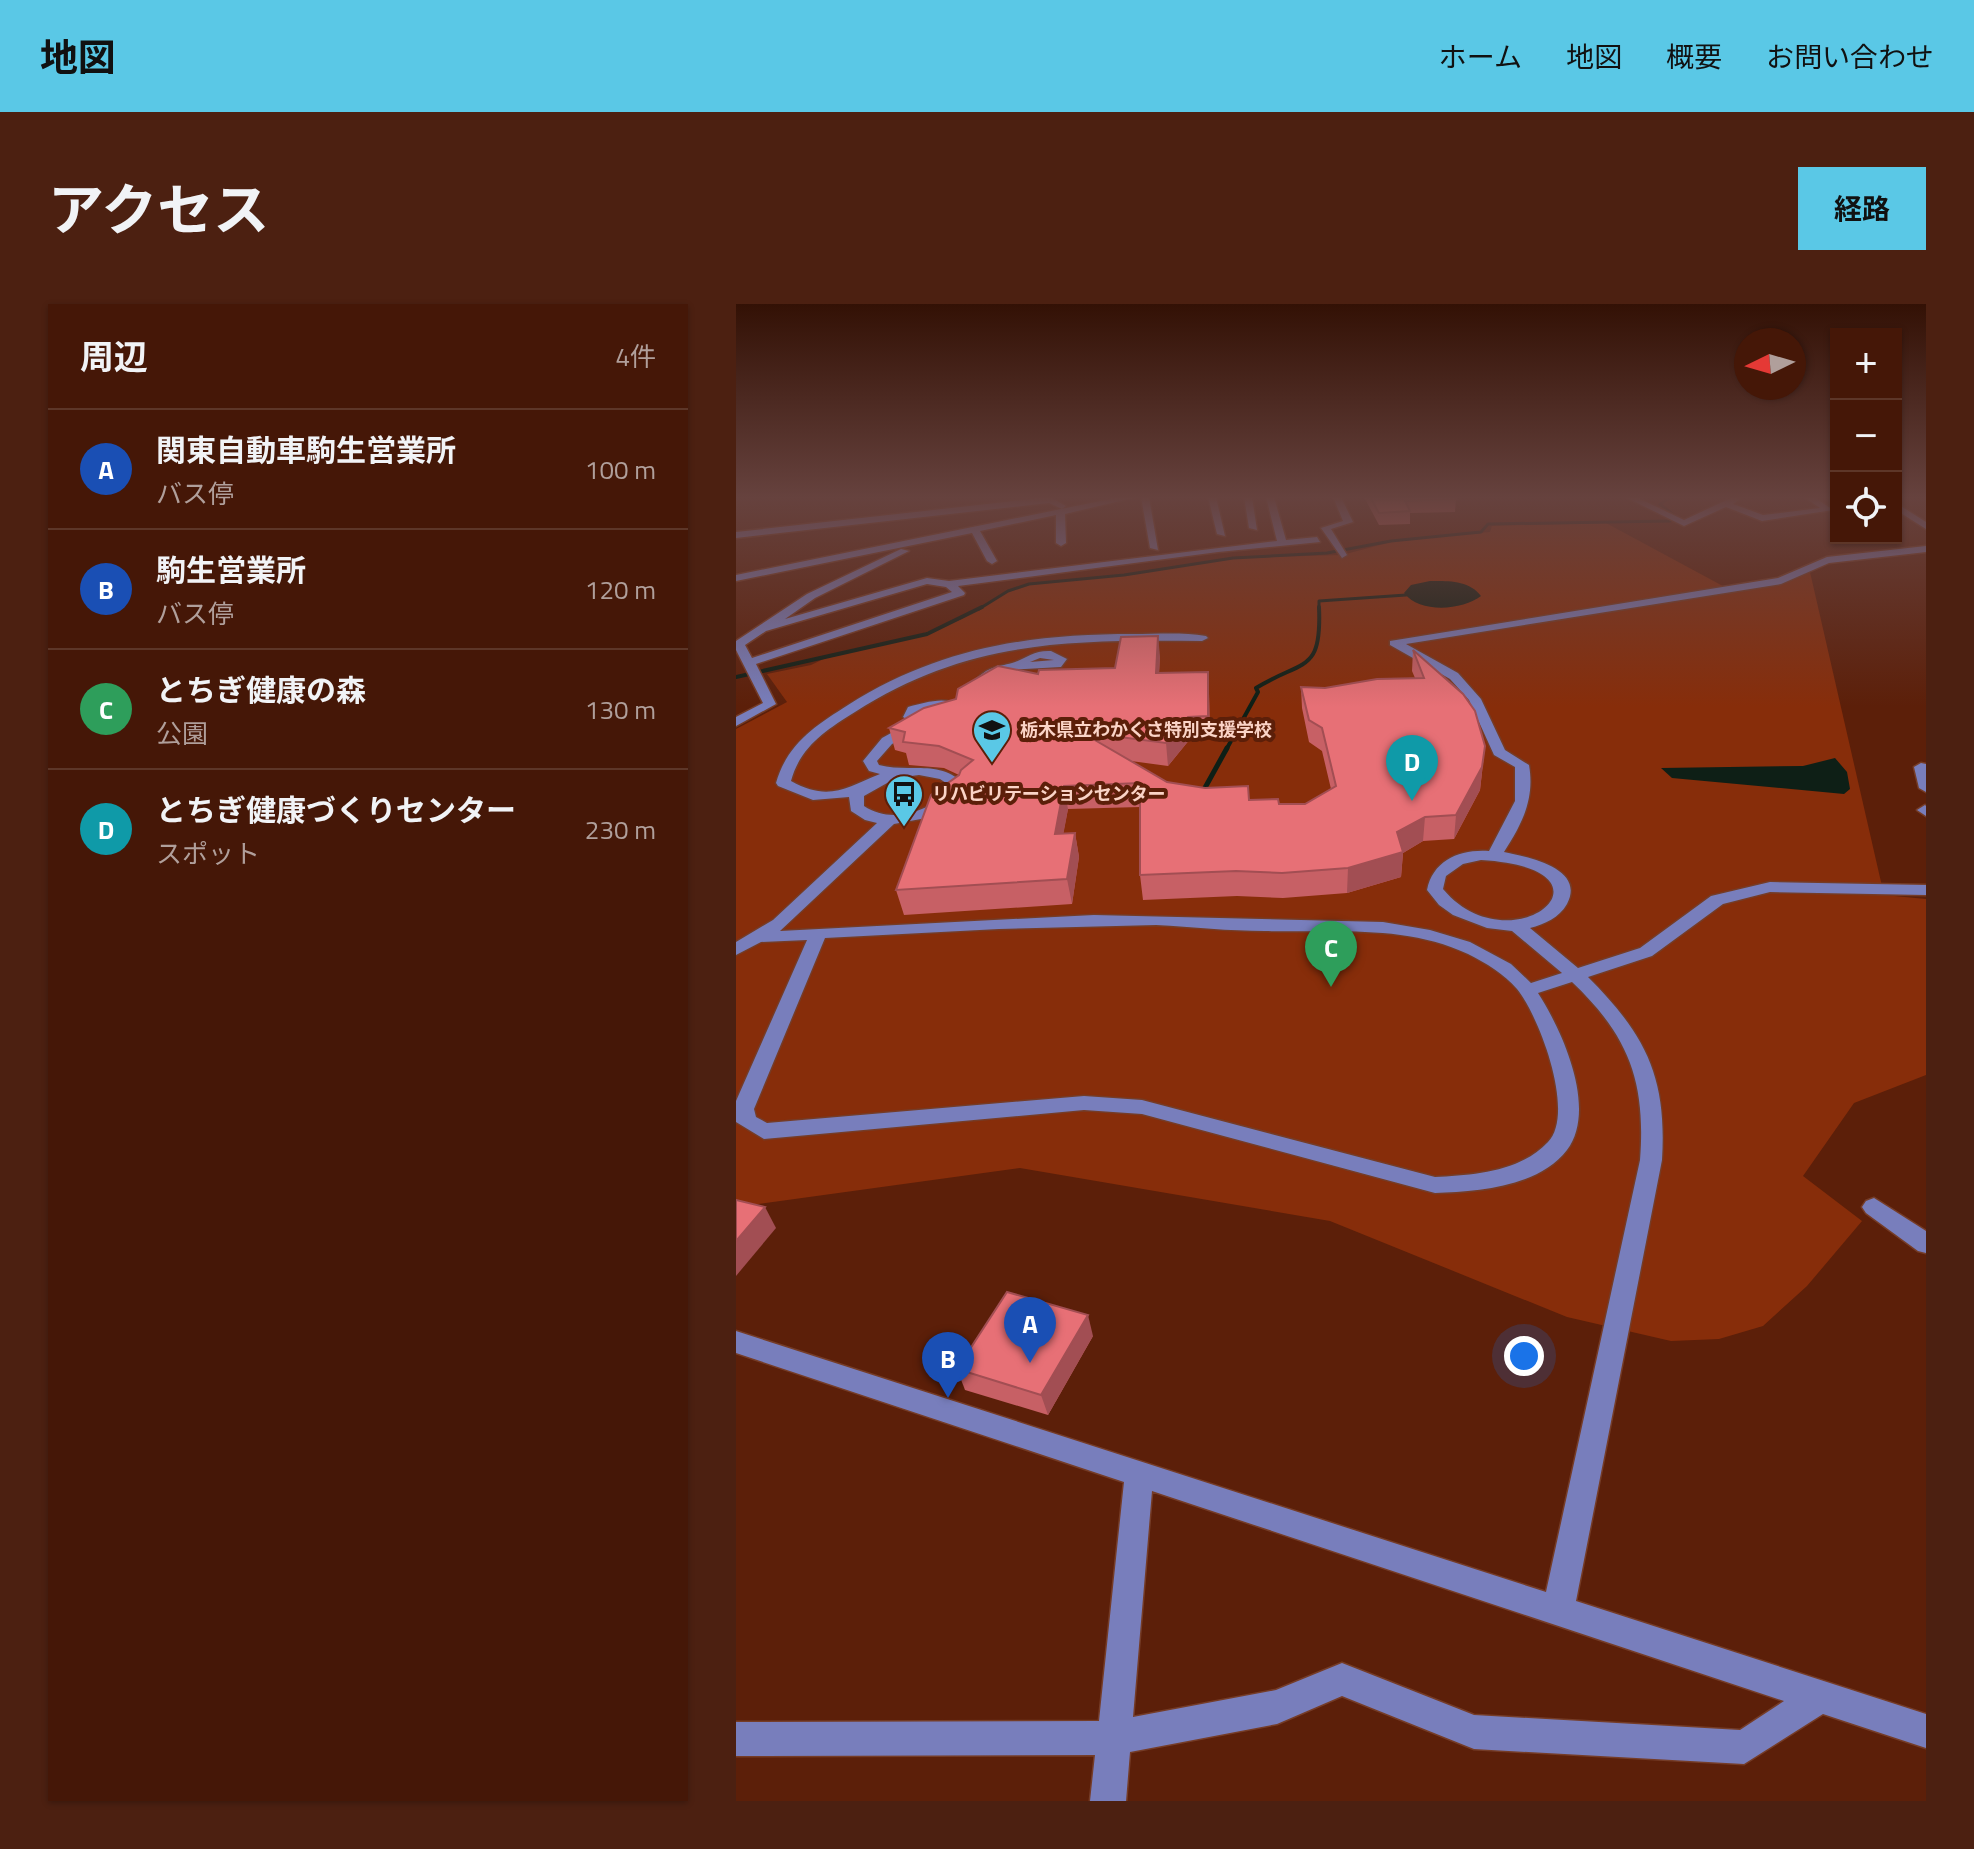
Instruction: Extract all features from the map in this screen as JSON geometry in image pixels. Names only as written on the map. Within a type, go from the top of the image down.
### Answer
[{"type":"street","points":[[736,578],[788,567]]},
{"type":"street","points":[[736,722],[770,704],[739,644],[811,596],[874,567]]},
{"type":"street","points":[[764,628],[927,581],[949,584],[1085,567]]},
{"type":"street","points":[[1494,855],[1518,815],[1527,784],[1522,765],[1499,752],[1475,699],[1454,676],[1394,643],[1781,581],[1812,567]]},
{"type":"street","points":[[748,663],[960,593],[949,584]]},
{"type":"street","points":[[863,789],[855,799],[856,808],[870,817],[889,820],[932,813],[947,805],[958,790],[956,783],[945,775],[924,771],[898,774],[832,798],[804,796],[783,783],[797,746],[859,701],[941,660],[980,650],[1074,639],[1202,638]]},
{"type":"street","points":[[1067,679],[1074,639]]},
{"type":"street","points":[[898,774],[874,768],[870,761],[887,741],[955,715],[962,698],[988,673],[1021,664]]},
{"type":"street","points":[[933,721],[910,717],[913,710],[962,698]]},
{"type":"street","points":[[736,705],[767,699]]},
{"type":"street","points":[[1926,768],[1921,767],[1926,788]]},
{"type":"street","points":[[736,950],[779,924],[889,820]]},
{"type":"street","points":[[1494,855],[1539,865],[1561,885],[1561,899],[1553,911],[1536,920],[1514,924],[1487,923],[1454,912],[1442,902],[1435,890],[1438,874],[1458,860],[1494,855]]},
{"type":"street","points":[[1528,990],[1646,952],[1717,900],[1770,887],[1926,890]]},
{"type":"street","points":[[1422,933],[1454,912]]},
{"type":"street","points":[[761,937],[818,934],[1136,920],[1284,927],[1366,924],[1422,933],[1453,941],[1480,954],[1507,970],[1528,990],[1566,1084],[1568,1126],[1559,1144],[1537,1161],[1502,1177],[1435,1185],[1142,1107],[1099,1104],[764,1131],[746,1121],[743,1109],[818,934]]},
{"type":"street","points":[[1514,924],[1579,976],[1616,1018],[1639,1056],[1653,1107],[1651,1160],[1558,1611]]},
{"type":"street","points":[[1874,1207],[1926,1244]]},
{"type":"street","points":[[736,1342],[1926,1731]]},
{"type":"street","points":[[1108,1801],[1139,1475]]},
{"type":"street","points":[[736,1739],[1113,1738],[1277,1707],[1342,1679],[1474,1732],[1744,1747],[1821,1696]]},
{"type":"shaded area","points":[[1176,567],[1687,567],[1734,592],[1787,582],[1810,572],[1884,895],[1926,899],[1926,1075],[1854,1103],[1803,1176],[1862,1221],[1807,1286],[1763,1326],[1719,1339],[1671,1341],[1567,1317],[1330,1221],[1020,1168],[736,1207],[736,729],[787,702],[767,674],[811,665],[836,653],[921,634],[962,619],[1008,591],[1029,584]]},
{"type":"shaded area","points":[[1430,581],[1464,584],[1481,596],[1464,604],[1442,608],[1420,604],[1404,593],[1411,585]]},
{"type":"shaded area","points":[[1835,758],[1847,772],[1850,789],[1844,794],[1672,778],[1661,768],[1803,766]]},
{"type":"building","points":[[1158,636],[1156,673],[1208,672],[1208,716],[1188,717],[1166,743],[1081,732],[1167,782],[1205,788],[1248,786],[1249,800],[1278,799],[1279,804],[1305,804],[1336,786],[1322,728],[1309,720],[1301,687],[1325,688],[1377,679],[1424,678],[1413,650],[1463,694],[1475,711],[1485,746],[1482,767],[1456,815],[1425,817],[1397,832],[1403,852],[1348,868],[1282,873],[1236,871],[1140,875],[1140,783],[1064,786],[1055,834],[1075,833],[1067,879],[896,890],[931,795],[959,775],[973,760],[939,746],[903,742],[905,732],[889,728],[924,708],[956,699],[958,689],[998,666],[1038,674],[1039,670],[1115,668],[1121,637]]},
{"type":"building","points":[[736,1200],[765,1207],[736,1241]]},
{"type":"building","points":[[1007,1292],[1088,1315],[1041,1395],[957,1369]]},
{"type":"waterway","points":[[979,609],[1008,591],[1029,584],[1176,567]]},
{"type":"waterway","points":[[1226,750],[1258,692],[1256,688],[1306,662],[1313,654],[1319,629],[1319,601],[1406,595]]},
{"type":"waterway","points":[[736,677],[927,634],[982,607]]},
{"type":"waterway","points":[[1201,795],[1227,748]]},
{"type":"place","name":"栃木県立わかくさ特別支援学校","points":[[992,764]]},
{"type":"place","name":"とちぎ健康づくりセンター","points":[[1412,801]]},
{"type":"place","name":"リハビリテーションセンター","points":[[904,828]]},
{"type":"place","name":"とちぎ健康の森","points":[[1331,987]]},
{"type":"place","name":"関東自動車駒生営業所","points":[[1030,1363]]},
{"type":"place","name":"駒生営業所","points":[[948,1398]]}]
